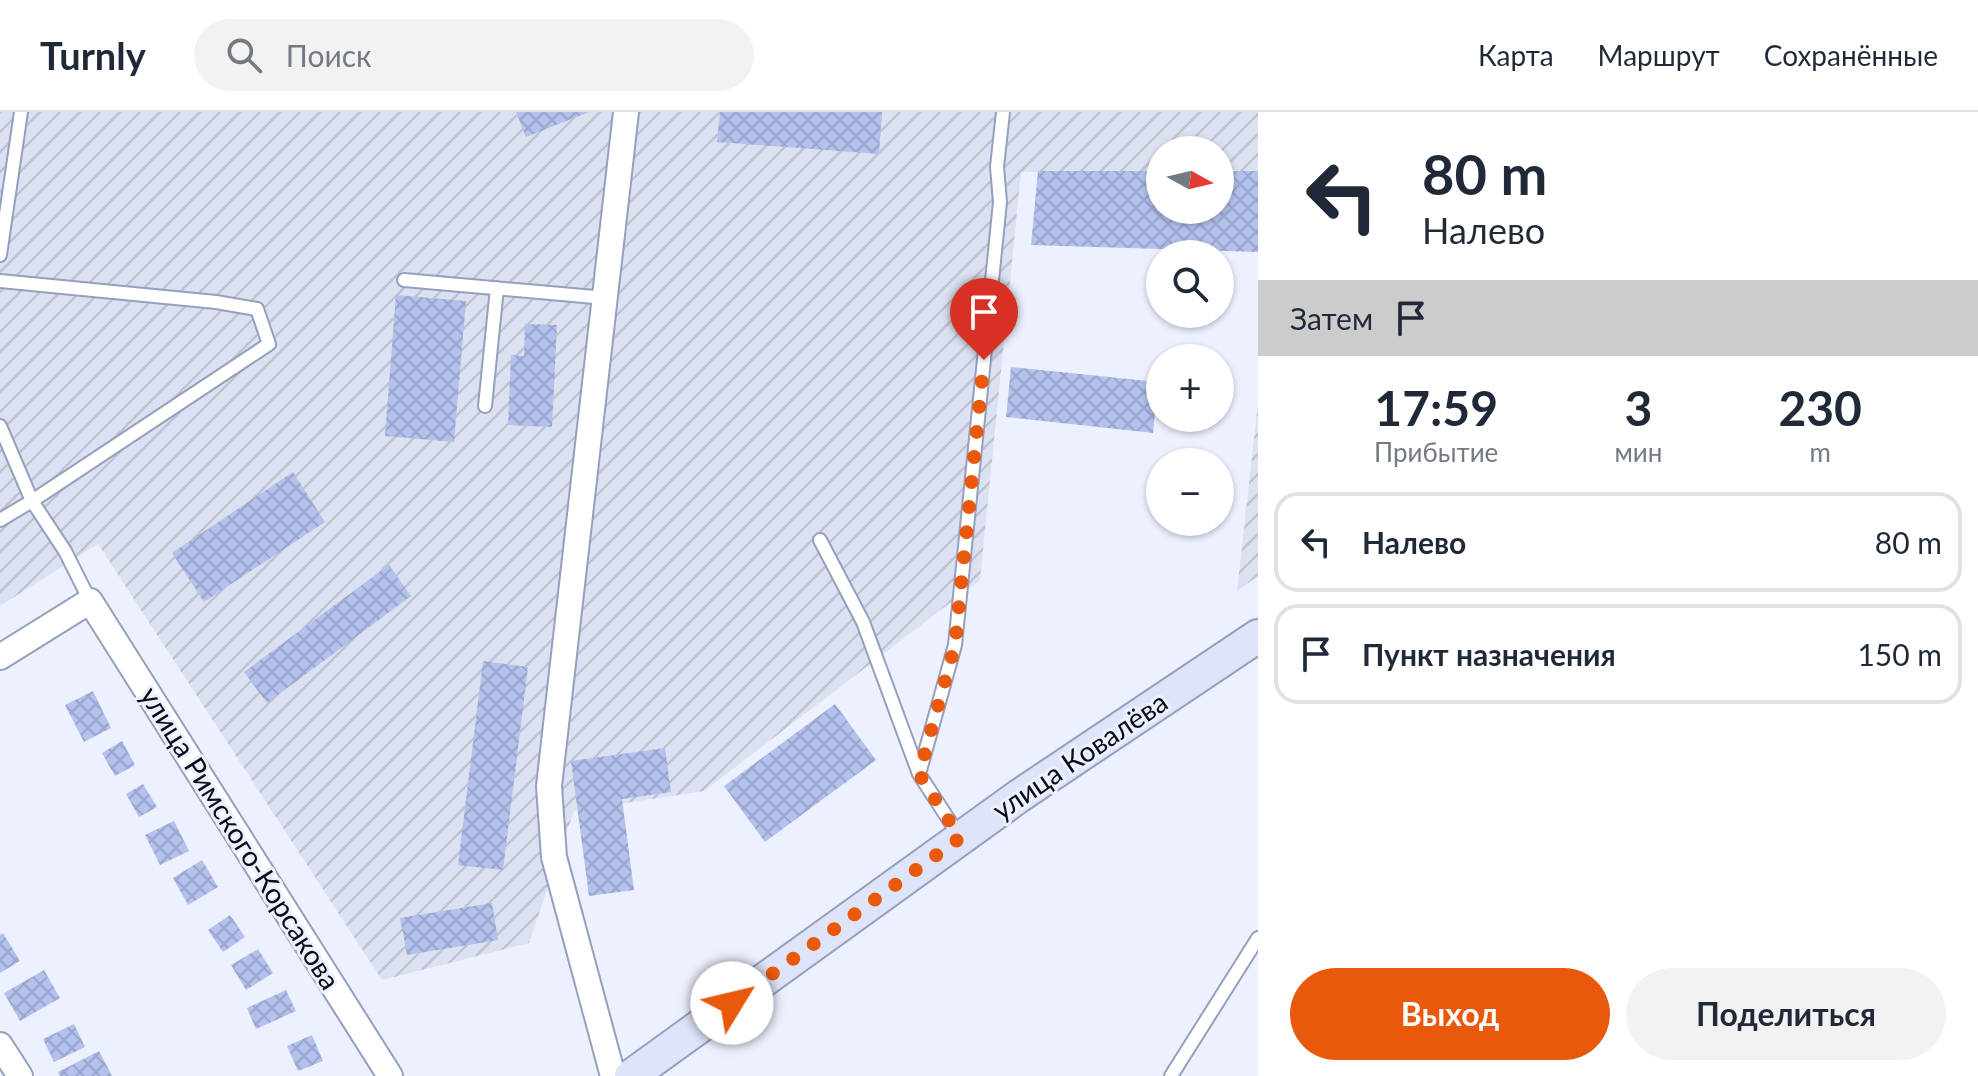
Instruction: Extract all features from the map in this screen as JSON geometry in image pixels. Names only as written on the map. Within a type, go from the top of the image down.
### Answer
[{"type":"street","points":[[613,1076],[554,857],[549,786],[626,112]]},
{"type":"street","points":[[0,657],[90,601]]},
{"type":"street","name":"улица Римского-Корсакова","points":[[90,601],[390,1076]]},
{"type":"street","name":"улица Ковалёва","points":[[631,1076],[1032,787],[1258,636]]},
{"type":"street","points":[[0,1045],[20,1076]]},
{"type":"lane","points":[[0,255],[6,165],[21,112]]},
{"type":"lane","points":[[919,774],[955,645],[1000,202],[997,167],[1003,112]]},
{"type":"lane","points":[[404,280],[606,298]]},
{"type":"lane","points":[[0,281],[216,302],[257,309],[269,344],[0,520]]},
{"type":"lane","points":[[485,406],[497,288]]},
{"type":"lane","points":[[0,426],[32,501],[65,551],[90,601]]},
{"type":"lane","points":[[820,540],[863,622],[919,774],[960,838]]},
{"type":"lane","points":[[1171,1076],[1258,938]]},
{"type":"shaded area","points":[[0,112],[1258,112],[1258,171],[1234,171],[1234,136],[1146,136],[1146,171],[1021,172],[980,580],[704,791],[574,811],[529,943],[382,980],[98,544],[0,606]]},
{"type":"shaded area","points":[[1258,403],[1258,576],[1237,591]]},
{"type":"building","points":[[516,112],[589,112],[526,137]]},
{"type":"building","points":[[720,112],[882,112],[879,154],[717,142]]},
{"type":"building","points":[[1038,171],[1146,171],[1146,224],[1234,224],[1234,171],[1258,171],[1258,252],[1234,251],[1234,240],[1146,240],[1146,249],[1031,245]]},
{"type":"building","points":[[396,295],[466,301],[454,442],[385,436]]},
{"type":"building","points":[[525,324],[557,325],[552,427],[508,425],[511,355],[524,356]]},
{"type":"building","points":[[1011,367],[1146,381],[1146,432],[1153,433],[1006,417]]},
{"type":"building","points":[[293,472],[325,522],[204,602],[172,553]]},
{"type":"building","points":[[389,565],[411,596],[267,703],[244,672]]},
{"type":"building","points":[[483,661],[528,667],[503,870],[458,865]]},
{"type":"building","points":[[93,691],[111,728],[84,742],[65,705]]},
{"type":"building","points":[[835,704],[876,760],[765,842],[724,786]]},
{"type":"building","points":[[122,741],[135,765],[115,776],[102,753]]},
{"type":"building","points":[[665,748],[671,792],[622,799],[634,890],[589,896],[571,761]]},
{"type":"building","points":[[143,784],[157,807],[139,817],[126,794]]},
{"type":"building","points":[[174,821],[189,851],[160,865],[145,835]]},
{"type":"building","points":[[202,860],[218,887],[188,905],[173,878]]},
{"type":"building","points":[[492,903],[498,940],[407,955],[400,918]]},
{"type":"building","points":[[230,915],[245,937],[223,952],[208,930]]},
{"type":"building","points":[[3,933],[20,961],[0,973],[0,935]]},
{"type":"building","points":[[258,949],[273,973],[246,990],[231,965]]},
{"type":"building","points":[[44,970],[60,998],[20,1021],[4,993]]},
{"type":"building","points":[[286,990],[296,1011],[256,1029],[247,1008]]},
{"type":"building","points":[[74,1024],[85,1047],[54,1062],[43,1039]]},
{"type":"building","points":[[312,1035],[323,1061],[298,1071],[287,1046]]},
{"type":"building","points":[[99,1051],[112,1076],[60,1076],[58,1072]]},
{"type":"route","points":[[732,1003],[960,838],[919,774],[955,645],[984,360]]}]
